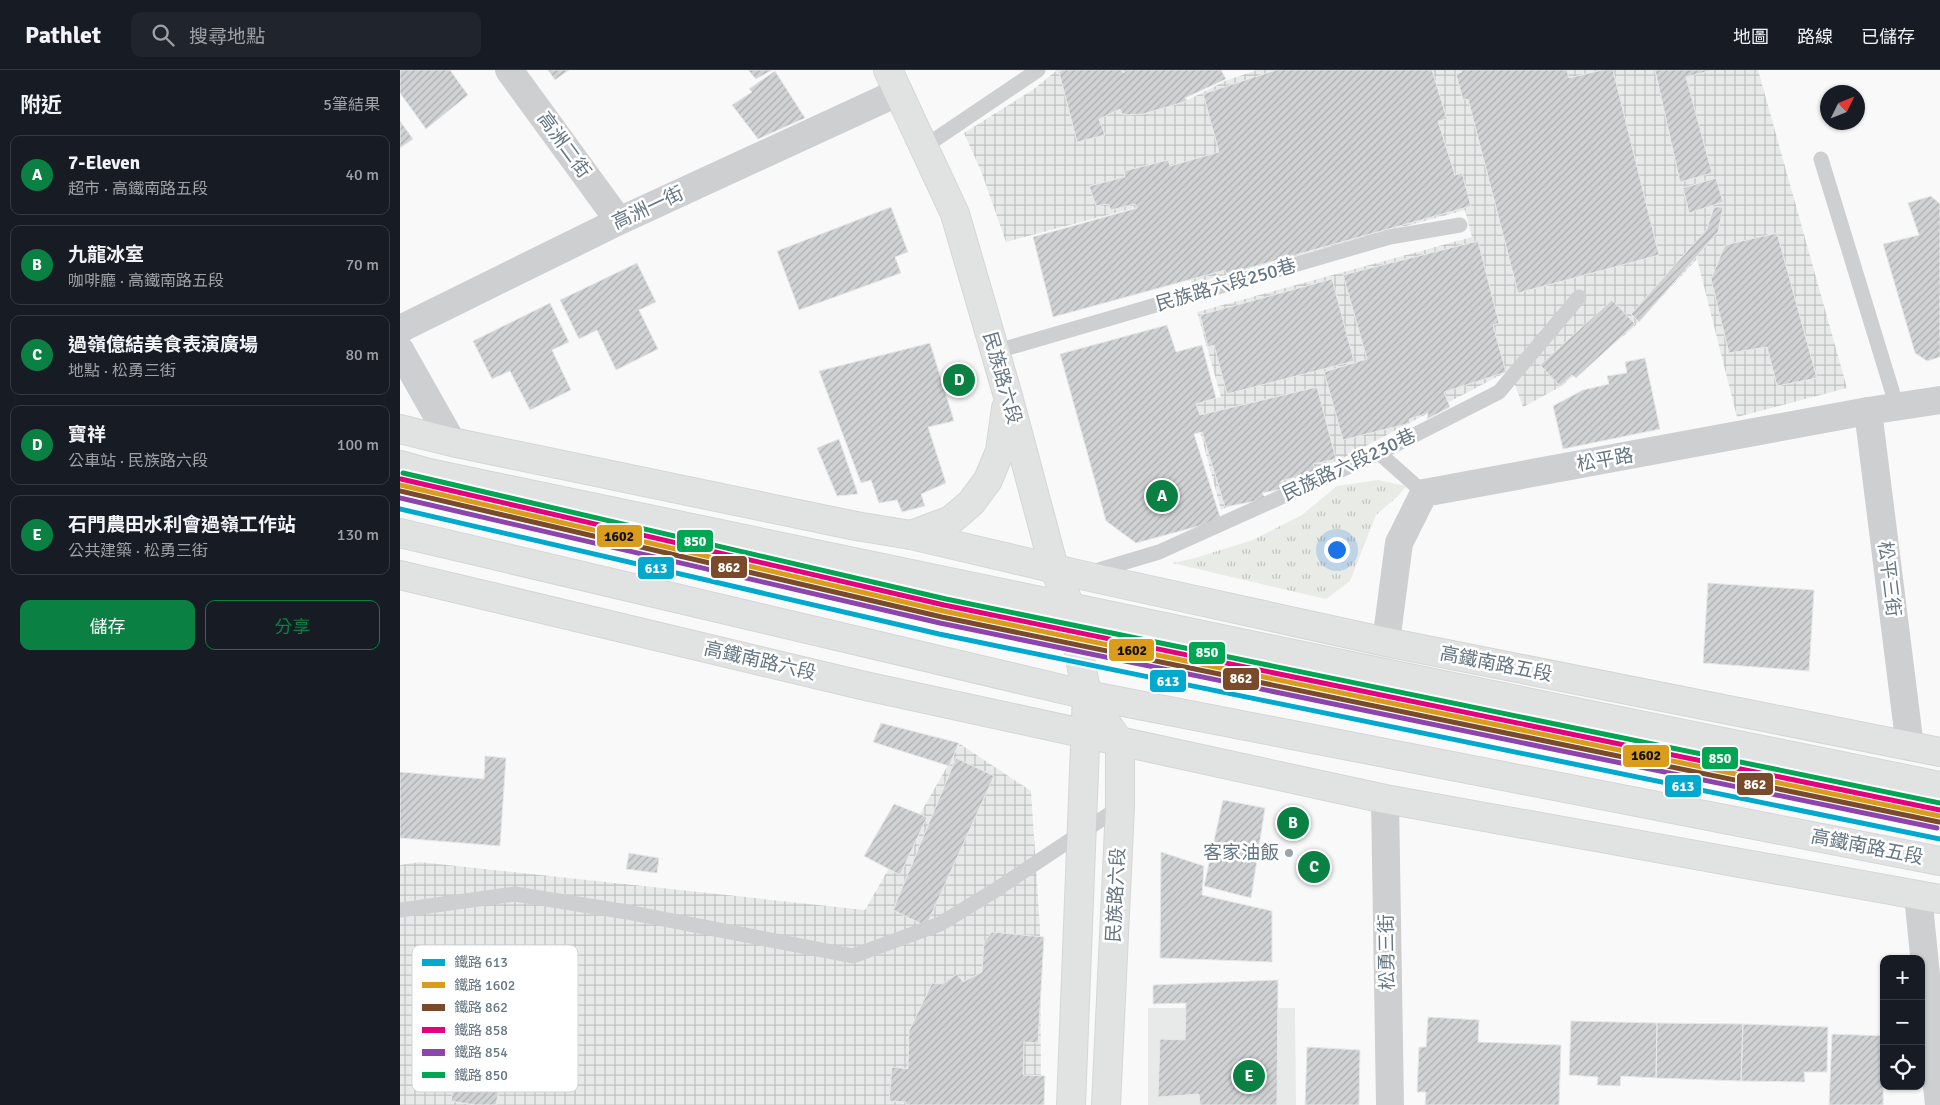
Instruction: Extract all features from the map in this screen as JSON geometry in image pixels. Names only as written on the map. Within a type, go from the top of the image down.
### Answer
[{"type":"main road","name":"民族路六段","points":[[893,81],[954,214],[1008,396],[1054,568],[1070,606],[1087,695],[1087,736],[1071,1105]]},
{"type":"main road","points":[[911,535],[951,520],[971,503],[988,480],[1000,450],[1008,396]]},
{"type":"main road","points":[[400,429],[452,442],[911,535],[1054,568]]},
{"type":"main road","points":[[400,465],[429,473],[1070,606]]},
{"type":"main road","points":[[400,533],[1087,695]]},
{"type":"main road","name":"高鐵南路五段","points":[[1054,568],[1386,642],[1910,748],[1940,752]]},
{"type":"main road","name":"高鐵南路六段","points":[[400,575],[861,685],[1120,743]]},
{"type":"main road","name":"高鐵南路五段","points":[[1070,606],[1418,680],[1940,786]]},
{"type":"main road","name":"民族路六段","points":[[1087,695],[1120,743],[1120,807],[1106,1105]]},
{"type":"main road","name":"高鐵南路五段","points":[[1087,695],[1940,861]]},
{"type":"main road","name":"高鐵南路五段","points":[[1120,743],[1385,799],[1929,897]]},
{"type":"street","name":"高洲二街","points":[[508,70],[619,221]]},
{"type":"street","name":"高洲一街","points":[[400,329],[619,221],[893,81]]},
{"type":"street","points":[[400,350],[452,442]]},
{"type":"street","name":"松平路","points":[[1424,493],[1868,411],[1940,400]]},
{"type":"street","name":"松平三街","points":[[1868,411],[1910,748]]},
{"type":"street","points":[[1386,642],[1399,542],[1424,493]]},
{"type":"street","name":"松勇三街","points":[[1385,799],[1390,1105]]},
{"type":"street","points":[[1929,897],[1938,1105]]},
{"type":"lane","points":[[924,147],[1038,70]]},
{"type":"lane","points":[[1821,159],[1897,407]]},
{"type":"lane","name":"民族路六段250巷","points":[[994,352],[1390,237],[1460,225]]},
{"type":"lane","name":"民族路六段230巷","points":[[1080,575],[1158,552],[1379,453],[1498,392],[1579,297]]},
{"type":"lane","points":[[1379,453],[1424,493]]},
{"type":"lane","points":[[400,910],[515,894],[627,912],[853,956],[940,924],[994,891],[1120,807]]},
{"type":"shaded area","points":[[1057,70],[1170,70],[1188,100],[1225,81],[1257,70],[1758,70],[1847,388],[1737,417],[1697,259],[1632,329],[1560,387],[1523,407],[1510,370],[1343,458],[1221,510],[1193,405],[1221,397],[1197,312],[1472,237],[1465,210],[1192,284],[1168,199],[1006,242],[981,171],[964,133],[1034,89]]},
{"type":"shaded area","points":[[960,744],[1031,791],[1040,928],[1041,1105],[400,1105],[400,865],[420,862],[865,910]]},
{"type":"shaded area","points":[[1148,1008],[1295,1008],[1296,1105],[1148,1105]]},
{"type":"green space","points":[[1378,480],[1406,486],[1398,496],[1376,515],[1350,581],[1326,599],[1172,563],[1253,540],[1302,515],[1337,486]]},
{"type":"building","points":[[400,70],[450,70],[468,95],[426,129],[400,93]]},
{"type":"building","points":[[548,70],[569,70],[555,80]]},
{"type":"building","points":[[748,70],[772,70],[756,79]]},
{"type":"building","points":[[1063,70],[1121,70],[1123,73],[1127,70],[1221,70],[1226,79],[1185,98],[1187,101],[1143,114],[1123,115],[1120,109],[1099,119],[1105,135],[1077,142],[1059,72]]},
{"type":"building","points":[[1276,70],[1432,70],[1447,119],[1438,121],[1455,175],[1462,173],[1471,206],[1227,274],[1225,270],[1053,317],[1033,237],[1137,208],[1135,204],[1111,210],[1108,204],[1096,206],[1089,186],[1125,177],[1124,171],[1168,160],[1170,166],[1219,152],[1203,94]]},
{"type":"building","points":[[1461,70],[1567,70],[1569,78],[1602,70],[1613,70],[1659,255],[1518,293],[1468,99],[1463,100],[1456,74],[1462,72]]},
{"type":"building","points":[[1655,70],[1713,70],[1686,77],[1712,173],[1680,182]]},
{"type":"building","points":[[775,71],[805,118],[758,139],[732,105],[752,92],[749,89]]},
{"type":"building","points":[[400,121],[413,139],[400,148]]},
{"type":"building","points":[[1716,178],[1723,202],[1689,213],[1683,188]]},
{"type":"building","points":[[1931,196],[1940,204],[1940,357],[1927,361],[1915,353],[1883,244],[1919,235],[1908,203]]},
{"type":"building","points":[[891,207],[908,252],[895,257],[901,273],[799,310],[777,251]]},
{"type":"building","points":[[1714,207],[1723,207],[1718,232],[1639,322],[1631,314],[1707,229]]},
{"type":"building","points":[[1777,233],[1817,378],[1777,386],[1767,347],[1729,353],[1711,279],[1725,245]]},
{"type":"building","points":[[1478,241],[1499,323],[1493,325],[1506,372],[1444,392],[1450,407],[1427,419],[1428,413],[1409,419],[1410,423],[1343,440],[1324,372],[1367,359],[1343,275]]},
{"type":"building","points":[[637,263],[656,302],[639,310],[658,349],[616,370],[597,330],[579,339],[560,300]]},
{"type":"building","points":[[1332,279],[1354,361],[1227,394],[1214,345],[1208,347],[1200,315]]},
{"type":"building","points":[[1612,300],[1635,324],[1576,378],[1572,375],[1560,386],[1540,365]]},
{"type":"building","points":[[550,303],[569,342],[552,350],[571,390],[530,410],[510,371],[492,379],[473,341]]},
{"type":"building","points":[[1167,325],[1176,352],[1202,345],[1216,398],[1196,404],[1200,415],[1317,387],[1336,459],[1313,464],[1316,471],[1281,481],[1282,489],[1262,493],[1266,499],[1225,507],[1202,432],[1194,434],[1221,520],[1136,543],[1106,521],[1060,354]]},
{"type":"building","points":[[930,343],[954,421],[928,427],[946,483],[921,494],[925,506],[902,512],[897,500],[879,503],[871,480],[861,483],[819,371]]},
{"type":"building","points":[[1645,358],[1660,429],[1563,449],[1553,406],[1583,390],[1609,384],[1607,376],[1627,373],[1625,362]]},
{"type":"building","points":[[839,439],[858,494],[837,496],[817,448]]},
{"type":"building","points":[[1708,583],[1814,590],[1809,671],[1703,663]]},
{"type":"building","points":[[881,723],[959,743],[949,766],[873,742]]},
{"type":"building","points":[[485,756],[506,758],[500,846],[400,838],[400,772],[484,779]]},
{"type":"building","points":[[956,758],[994,776],[926,926],[893,910]]},
{"type":"building","points":[[1223,800],[1265,808],[1251,898],[1204,886]]},
{"type":"building","points":[[894,804],[927,817],[900,875],[864,856]]},
{"type":"building","points":[[1161,852],[1204,866],[1202,895],[1272,911],[1272,962],[1160,958]]},
{"type":"building","points":[[629,853],[659,858],[657,873],[626,869]]},
{"type":"building","points":[[992,932],[1044,937],[1038,1043],[1024,1042],[1023,1075],[1045,1076],[1044,1105],[906,1105],[906,1102],[889,1101],[892,1067],[908,1069],[909,1031],[932,983],[942,984],[957,974],[963,982],[982,972],[984,942]]},
{"type":"building","points":[[1278,980],[1277,1105],[1200,1105],[1199,1094],[1158,1097],[1160,1039],[1185,1040],[1186,1003],[1153,1004],[1153,985]]},
{"type":"building","points":[[1428,1017],[1479,1020],[1478,1042],[1561,1045],[1559,1105],[1425,1105],[1426,1092],[1417,1092],[1419,1047],[1426,1047]]},
{"type":"building","points":[[1571,1021],[1657,1023],[1656,1078],[1621,1076],[1620,1086],[1597,1085],[1598,1077],[1569,1075]]},
{"type":"building","points":[[1657,1023],[1743,1024],[1741,1081],[1656,1078]]},
{"type":"building","points":[[1743,1024],[1828,1027],[1827,1072],[1804,1072],[1805,1082],[1741,1081]]},
{"type":"building","points":[[1832,1034],[1880,1036],[1880,1090],[1883,1090],[1883,1105],[1829,1105]]},
{"type":"building","points":[[1307,1047],[1360,1050],[1359,1105],[1305,1105]]},
{"type":"building","points":[[453,1092],[498,1092],[496,1105],[475,1105],[451,1101]]},
{"type":"rail line","name":"850","points":[[403,473],[946,599],[1940,803]]},
{"type":"rail line","name":"858","points":[[401,479],[944,605],[1940,810]]},
{"type":"rail line","name":"1602","points":[[400,485],[943,611],[1940,816]]},
{"type":"rail line","name":"862","points":[[400,491],[942,617],[1939,822]]},
{"type":"rail line","name":"854","points":[[400,498],[940,623],[1937,828]]},
{"type":"rail line","name":"613","points":[[400,509],[939,634],[1940,839]]},
{"type":"place","name":"寶祥","points":[[959,380]]},
{"type":"place","name":"7-Eleven","points":[[1162,496]]},
{"type":"place","name":"九龍冰室","points":[[1293,823]]},
{"type":"place","name":"客家油飯","points":[[1289,853]]},
{"type":"place","name":"過嶺億結美食表演廣場","points":[[1314,867]]},
{"type":"place","name":"石門農田水利會過嶺工作站","points":[[1249,1076]]}]
